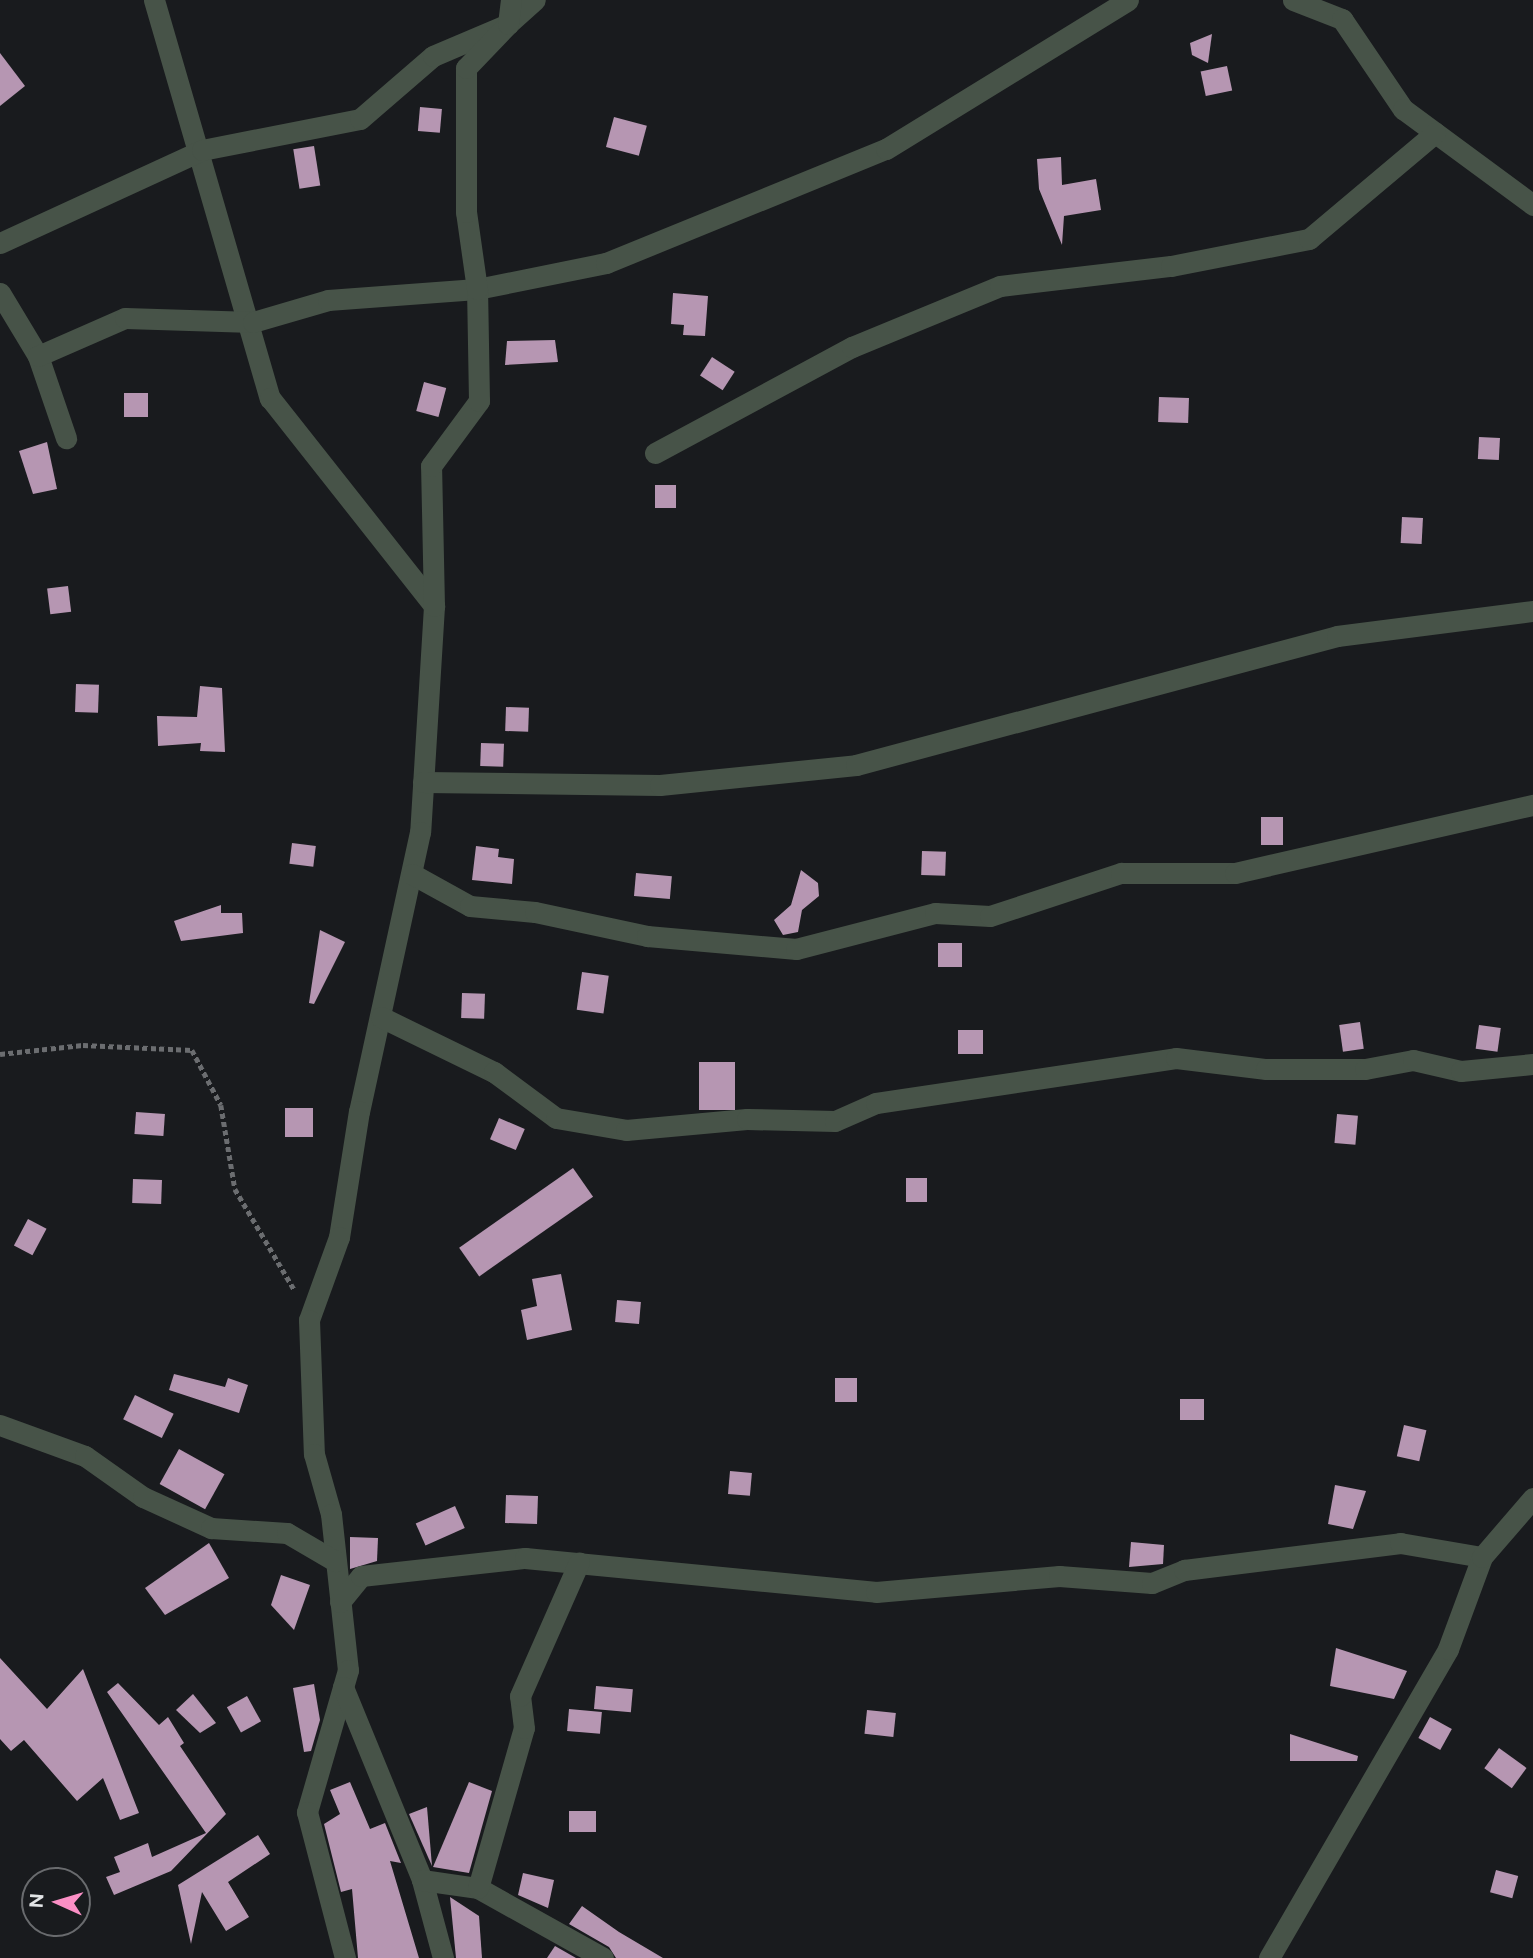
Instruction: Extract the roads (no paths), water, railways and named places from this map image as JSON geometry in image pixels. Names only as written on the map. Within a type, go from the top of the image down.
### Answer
[{"type":"street","points":[[154,0],[202,149],[225,256],[253,322],[271,398],[434,606]]},
{"type":"street","points":[[508,24],[511,0]]},
{"type":"street","points":[[345,1958],[307,1812],[348,1670],[331,1514],[314,1454],[309,1320],[339,1237],[381,1017],[412,874],[423,782],[434,606],[430,467],[479,401],[477,289],[466,212],[466,68],[535,0]]},
{"type":"street","points":[[38,356],[125,318],[253,322],[328,300],[477,289],[606,264],[886,149],[1128,0]]},
{"type":"street","points":[[1293,0],[1342,19],[1403,109],[1533,205]]},
{"type":"street","points":[[0,243],[202,149],[360,119],[433,56],[508,24]]},
{"type":"street","points":[[655,453],[852,347],[1000,286],[1171,266],[1309,239],[1435,133]]},
{"type":"street","points":[[0,293],[38,356],[66,438]]},
{"type":"street","points":[[423,782],[660,785],[856,765],[1337,636],[1533,611]]},
{"type":"street","points":[[412,874],[470,906],[535,912],[647,936],[796,949],[935,913],[990,916],[1121,873],[1235,873],[1533,805]]},
{"type":"street","points":[[381,1017],[494,1072],[556,1118],[626,1129],[747,1119],[835,1121],[876,1103],[1176,1058],[1266,1069],[1365,1069],[1413,1060],[1461,1071],[1533,1064]]},
{"type":"street","points":[[0,1425],[85,1456],[143,1497],[211,1528],[287,1533],[335,1561]]},
{"type":"street","points":[[1269,1958],[1448,1649],[1482,1557],[1533,1498]]},
{"type":"street","points":[[340,1601],[361,1576],[525,1558],[876,1592],[1059,1576],[1152,1583],[1184,1570],[1400,1543],[1482,1557]]},
{"type":"street","points":[[478,1888],[524,1728],[520,1696],[579,1562]]},
{"type":"street","points":[[343,1688],[422,1880],[443,1958]]},
{"type":"street","points":[[422,1880],[478,1888],[603,1958]]}]
